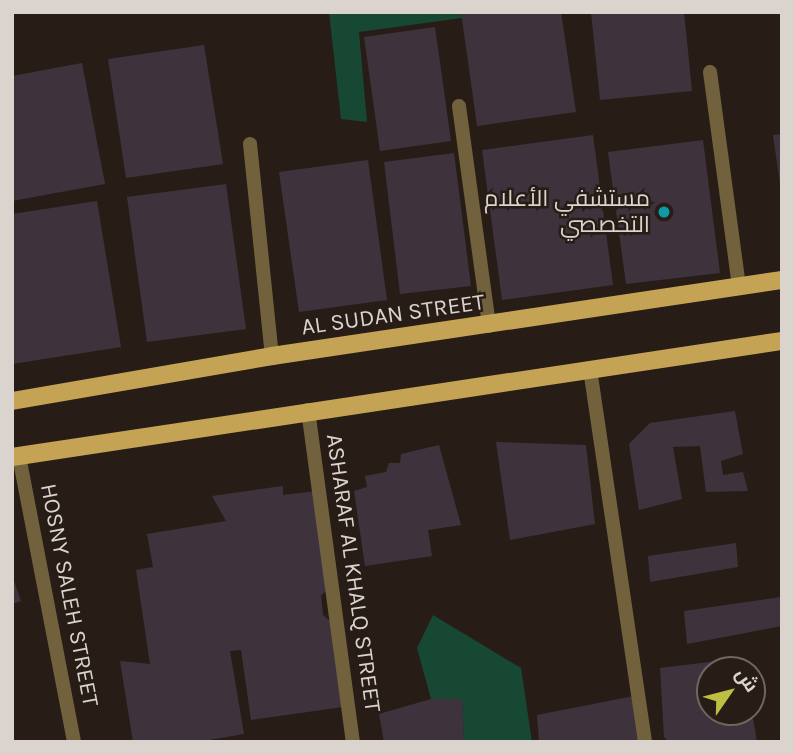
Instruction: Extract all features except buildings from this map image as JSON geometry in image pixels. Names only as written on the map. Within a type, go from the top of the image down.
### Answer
[{"type":"main road","name":"AL SUDAN STREET","points":[[12,401],[272,356],[489,326],[782,280]]},
{"type":"main road","points":[[16,457],[308,410],[782,341]]},
{"type":"street","points":[[710,72],[739,286]]},
{"type":"street","points":[[459,106],[489,326]]},
{"type":"street","points":[[250,144],[272,356]]},
{"type":"street","points":[[590,369],[645,742]]},
{"type":"street","name":"ASHARAF AL KHALQ STREET","points":[[308,410],[353,742]]},
{"type":"street","name":"HOSNY SALEH STREET","points":[[16,457],[74,742]]},
{"type":"green space","points":[[329,12],[506,12],[359,32],[367,122],[341,119]]},
{"type":"green space","points":[[433,615],[521,668],[532,742],[464,742],[462,700],[431,699],[417,648]]},
{"type":"place","name":"مستشفي الأعلام التخصصي","points":[[664,212]]}]
